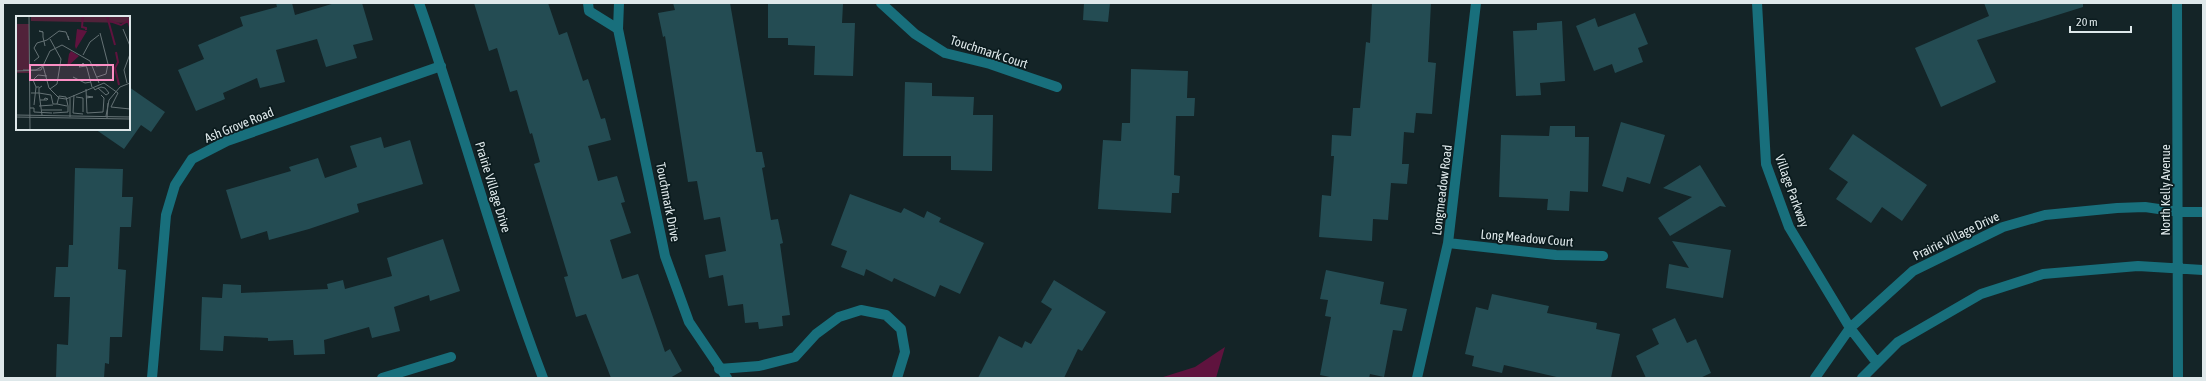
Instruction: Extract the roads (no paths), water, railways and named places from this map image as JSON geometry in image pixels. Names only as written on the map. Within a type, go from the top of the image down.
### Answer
[{"type":"street","name":"Prairie Village Drive","points":[[419,3],[441,66],[519,314],[543,378]]},
{"type":"street","points":[[588,3],[589,11],[618,29]]},
{"type":"street","name":"Touchmark Drive","points":[[619,3],[618,29],[665,256],[689,322],[719,369],[727,378]]},
{"type":"street","name":"Touchmark Court","points":[[881,3],[915,34],[945,52],[990,64],[1057,88]]},
{"type":"street","name":"Longmeadow Road","points":[[1417,378],[1448,243],[1476,3]]},
{"type":"street","name":"Village Parkway","points":[[1757,3],[1766,164],[1789,227],[1850,328],[1877,363]]},
{"type":"street","name":"North Kelly Avenue","points":[[2177,3],[2178,378]]},
{"type":"street","name":"Ash Grove Road","points":[[152,378],[166,216],[175,185],[192,159],[227,141],[441,66]]},
{"type":"street","name":"Prairie Village Drive","points":[[1815,378],[1850,328],[1913,271],[2003,227],[2045,216],[2117,208],[2145,207],[2178,212],[2203,212]]},
{"type":"street","name":"Long Meadow Court","points":[[1448,243],[1556,255],[1603,256]]},
{"type":"street","points":[[1862,378],[1898,342],[1981,294],[2043,274],[2138,266],[2177,270],[2203,270]]},
{"type":"street","points":[[719,369],[760,366],[794,357],[822,330],[839,317],[861,310],[886,315],[901,329],[905,352],[898,378]]},
{"type":"street","points":[[382,378],[451,357]]}]
